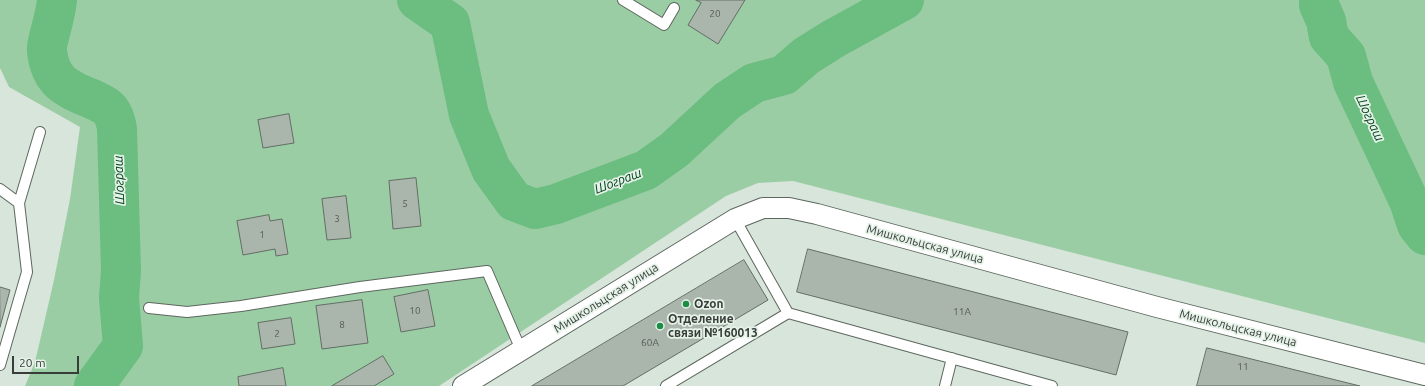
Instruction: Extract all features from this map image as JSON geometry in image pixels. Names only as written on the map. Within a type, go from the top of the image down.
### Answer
[{"type":"street","name":"Мишкольцская улица","points":[[471,384],[521,350],[735,219],[763,208],[789,208],[817,214],[1157,308],[1425,375]]},
{"type":"lane","points":[[623,0],[664,25],[674,8]]},
{"type":"lane","points":[[0,365],[27,272],[19,203],[40,132]]},
{"type":"lane","points":[[0,189],[19,203]]},
{"type":"lane","points":[[735,219],[788,314]]},
{"type":"lane","points":[[149,308],[187,312],[241,306],[360,287],[487,271],[521,350]]},
{"type":"lane","points":[[666,386],[788,314],[1052,386]]},
{"type":"lane","points":[[944,386],[952,358]]},
{"type":"green space","points":[[0,0],[1425,0],[1425,343],[793,181],[758,183],[726,196],[439,386],[25,386],[35,362],[54,280],[70,199],[80,127],[9,87],[0,68]]},
{"type":"building","points":[[696,0],[745,0],[718,44],[688,25],[701,3]]},
{"type":"building","points":[[289,114],[294,143],[263,148],[258,120]]},
{"type":"building","points":[[416,178],[421,226],[393,229],[389,181]]},
{"type":"building","points":[[346,196],[351,238],[327,240],[322,199]]},
{"type":"building","points":[[269,215],[270,221],[282,219],[288,254],[276,256],[275,249],[243,255],[237,221]]},
{"type":"building","points":[[808,249],[1128,332],[1116,375],[797,292]]},
{"type":"building","points":[[744,260],[768,300],[623,386],[532,386]]},
{"type":"building","points":[[0,287],[10,290],[0,327]]},
{"type":"building","points":[[428,290],[435,326],[401,332],[394,297]]},
{"type":"building","points":[[362,300],[368,343],[322,349],[316,306]]},
{"type":"building","points":[[291,318],[295,344],[262,349],[258,323]]},
{"type":"building","points":[[1207,348],[1360,386],[1197,386]]},
{"type":"building","points":[[383,356],[394,374],[374,386],[332,386]]},
{"type":"building","points":[[283,368],[286,386],[239,386],[238,377]]},
{"type":"waterway","name":"Шограш","points":[[57,0],[47,46],[52,70],[56,77],[74,92],[101,103],[108,108],[114,116],[117,129],[121,270],[119,298],[123,346],[94,386]]},
{"type":"waterway","name":"Шограш","points":[[417,0],[450,23],[469,115],[491,169],[514,201],[535,209],[556,204],[646,170],[674,150],[727,101],[754,83],[784,75],[806,56],[833,39],[904,0]]},
{"type":"waterway","name":"Шограш","points":[[1319,0],[1319,5],[1326,21],[1329,37],[1346,56],[1353,82],[1409,201],[1417,225],[1425,235]]},
{"type":"place","name":"Ozon","points":[[686,304]]},
{"type":"place","name":"Отделение связи №160013","points":[[660,326]]}]
